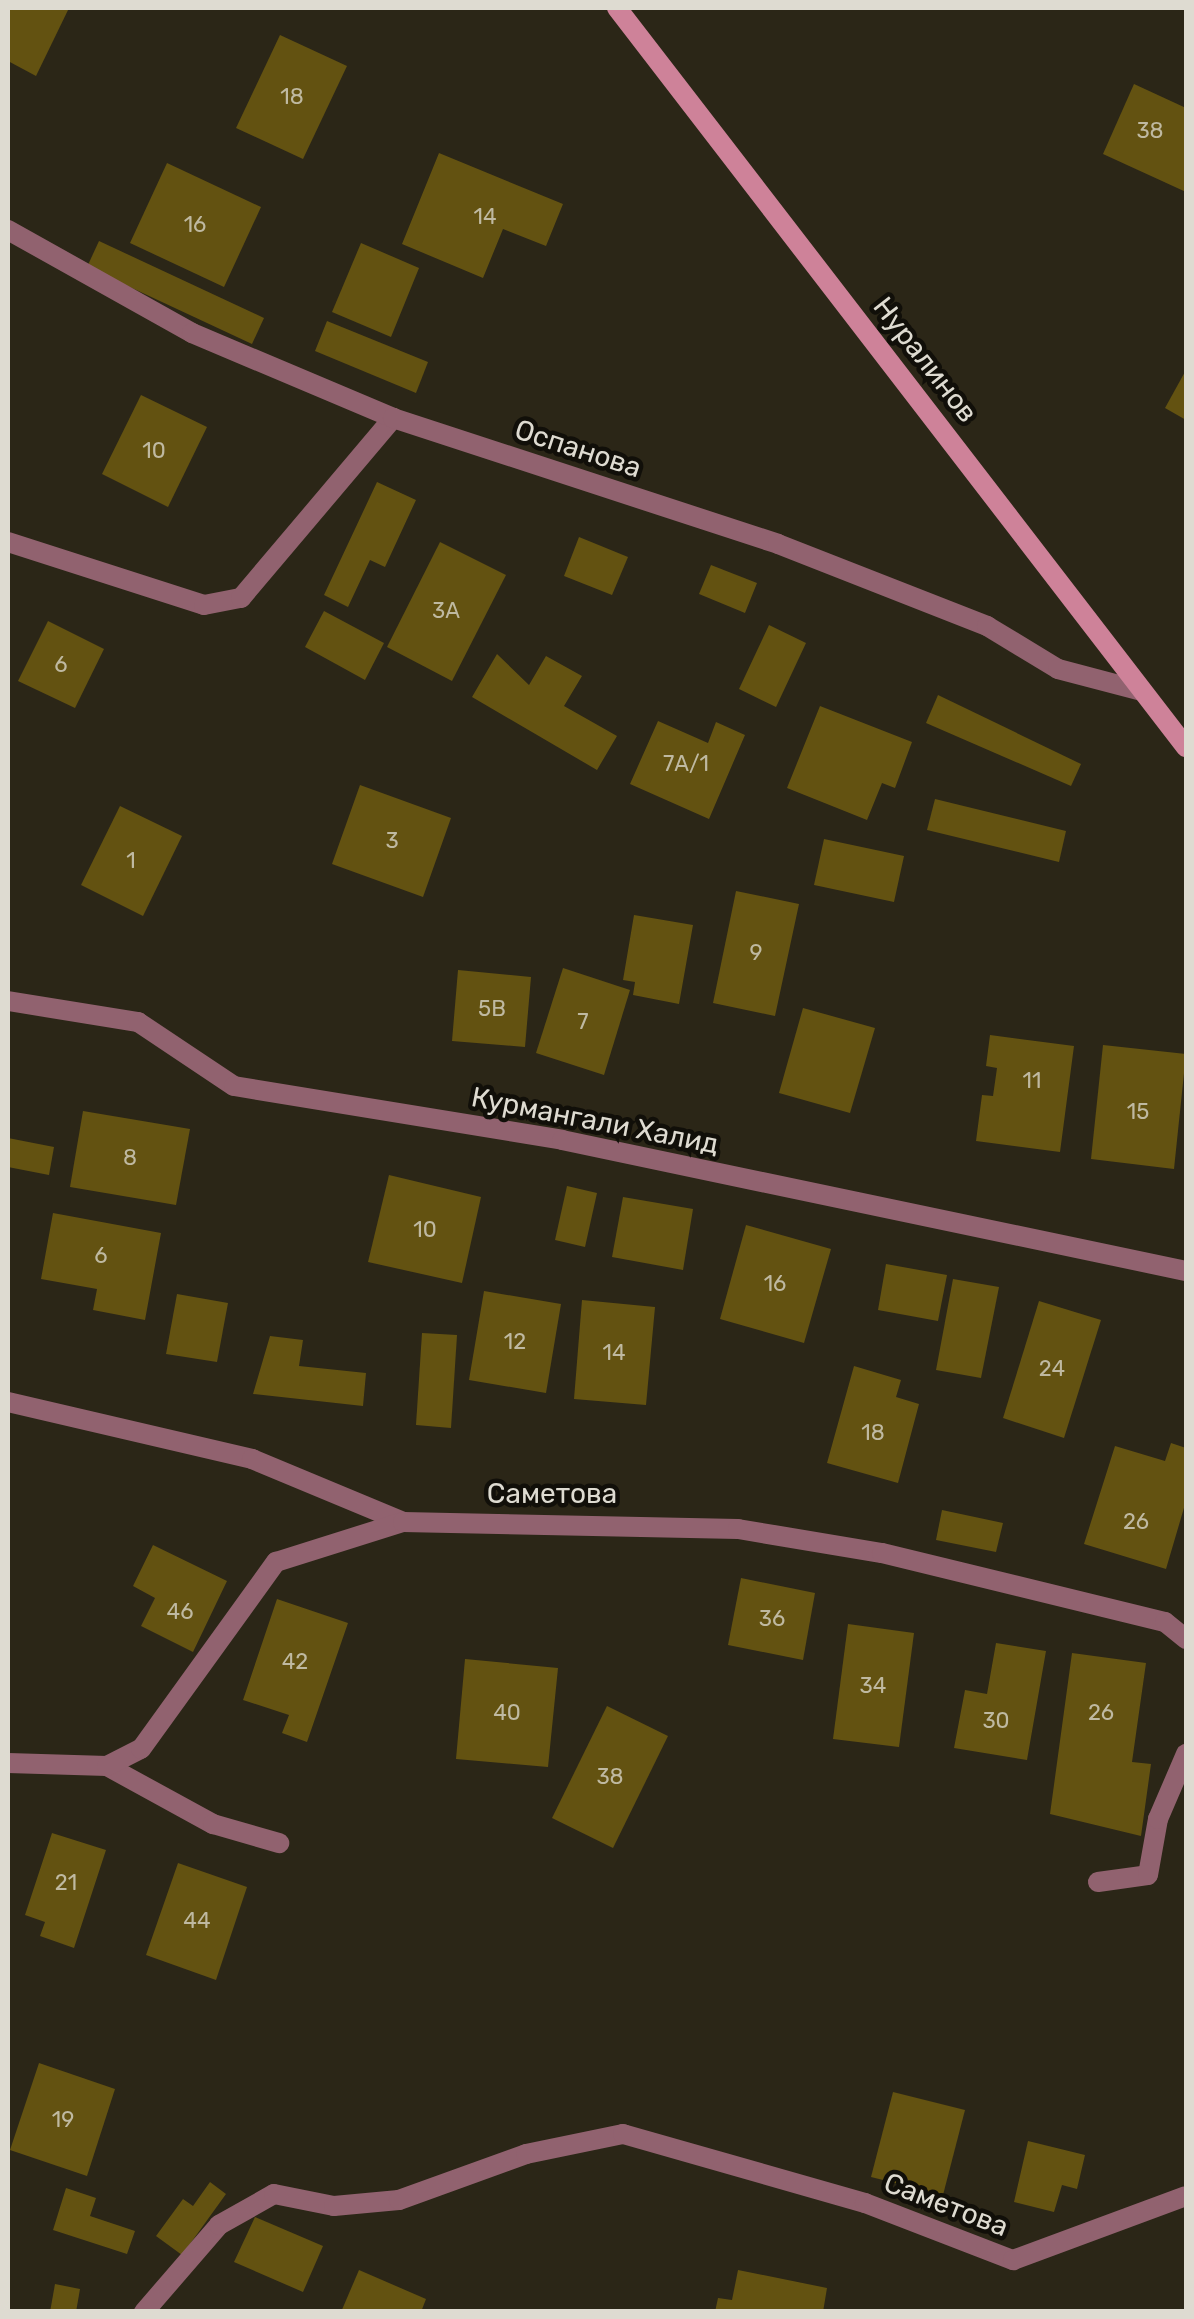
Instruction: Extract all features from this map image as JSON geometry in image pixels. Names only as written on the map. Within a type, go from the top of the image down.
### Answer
[{"type":"main road","name":"Нуралинов","points":[[617,8],[1186,747]]},
{"type":"street","name":"Оспанова","points":[[8,230],[192,333],[393,418],[778,544],[987,626],[1058,669],[1142,692]]},
{"type":"street","points":[[8,542],[204,604],[241,598],[393,418]]},
{"type":"street","name":"Курмангали Халид","points":[[8,1001],[138,1022],[234,1086],[562,1140],[1186,1272]]},
{"type":"street","points":[[8,1402],[252,1460],[403,1522]]},
{"type":"street","name":"Саметова","points":[[107,1766],[142,1749],[276,1562],[403,1522],[738,1529],[995,1580],[1164,1622],[1186,1639]]},
{"type":"street","points":[[1098,1882],[1148,1875],[1158,1819],[1186,1754]]},
{"type":"street","points":[[8,1762],[107,1766],[213,1824],[280,1843]]},
{"type":"street","name":"Саметова","points":[[144,2312],[219,2225],[274,2194],[334,2206],[400,2200],[526,2154],[623,2134],[865,2203],[1013,2260],[1186,2196]]},
{"type":"building","points":[[8,8],[69,8],[36,76],[8,61]]},
{"type":"building","points":[[280,35],[347,66],[303,159],[236,128]]},
{"type":"building","points":[[1134,84],[1186,108],[1186,192],[1103,154]]},
{"type":"building","points":[[439,153],[563,204],[546,246],[503,229],[483,278],[402,244]]},
{"type":"building","points":[[167,163],[261,207],[224,287],[130,243]]},
{"type":"building","points":[[99,241],[264,318],[252,344],[87,267]]},
{"type":"building","points":[[361,243],[419,268],[391,337],[332,312]]},
{"type":"building","points":[[327,321],[428,362],[416,393],[315,351]]},
{"type":"building","points":[[1186,370],[1186,420],[1165,408]]},
{"type":"building","points":[[141,395],[207,427],[168,507],[102,474]]},
{"type":"building","points":[[377,482],[416,500],[385,567],[370,560],[348,607],[324,595]]},
{"type":"building","points":[[579,537],[628,557],[612,595],[564,576]]},
{"type":"building","points":[[440,542],[506,575],[452,681],[387,647]]},
{"type":"building","points":[[711,565],[757,583],[745,613],[699,594]]},
{"type":"building","points":[[324,611],[384,643],[365,680],[305,647]]},
{"type":"building","points":[[48,621],[104,649],[75,708],[18,681]]},
{"type":"building","points":[[769,625],[806,643],[776,707],[739,689]]},
{"type":"building","points":[[497,654],[529,685],[546,656],[582,676],[564,706],[617,736],[597,770],[472,697]]},
{"type":"building","points":[[938,695],[1081,764],[1071,786],[926,723]]},
{"type":"building","points":[[820,706],[912,742],[895,788],[882,783],[867,820],[787,788]]},
{"type":"building","points":[[658,721],[708,743],[716,722],[745,735],[709,819],[630,784]]},
{"type":"building","points":[[360,785],[451,818],[423,897],[332,864]]},
{"type":"building","points":[[935,799],[1066,831],[1059,862],[927,830]]},
{"type":"building","points":[[120,806],[182,836],[143,916],[81,885]]},
{"type":"building","points":[[824,839],[904,856],[894,902],[814,885]]},
{"type":"building","points":[[736,891],[799,904],[775,1016],[713,1003]]},
{"type":"building","points":[[634,915],[693,925],[679,1004],[633,995],[635,982],[623,980]]},
{"type":"building","points":[[563,968],[630,990],[604,1075],[536,1053]]},
{"type":"building","points":[[458,970],[531,977],[525,1047],[452,1041]]},
{"type":"building","points":[[803,1008],[875,1028],[850,1113],[779,1093]]},
{"type":"building","points":[[990,1035],[1074,1046],[1060,1152],[976,1141],[982,1095],[993,1096],[997,1068],[986,1066]]},
{"type":"building","points":[[1103,1045],[1186,1054],[1174,1169],[1091,1159]]},
{"type":"building","points":[[83,1111],[190,1129],[176,1205],[70,1187]]},
{"type":"building","points":[[8,1138],[54,1147],[49,1175],[8,1167]]},
{"type":"building","points":[[389,1175],[481,1197],[462,1283],[368,1262]]},
{"type":"building","points":[[567,1186],[597,1193],[585,1247],[555,1240]]},
{"type":"building","points":[[623,1197],[693,1209],[683,1270],[612,1257]]},
{"type":"building","points":[[53,1213],[161,1233],[145,1320],[93,1310],[97,1289],[41,1279]]},
{"type":"building","points":[[746,1225],[831,1249],[804,1343],[720,1319]]},
{"type":"building","points":[[886,1264],[947,1275],[938,1321],[878,1310]]},
{"type":"building","points":[[953,1279],[999,1287],[981,1378],[936,1370]]},
{"type":"building","points":[[484,1291],[561,1304],[546,1393],[469,1380]]},
{"type":"building","points":[[177,1294],[228,1303],[217,1362],[166,1354]]},
{"type":"building","points":[[582,1300],[655,1307],[646,1405],[574,1399]]},
{"type":"building","points":[[1039,1301],[1101,1320],[1064,1438],[1003,1418]]},
{"type":"building","points":[[422,1333],[457,1335],[451,1428],[416,1425]]},
{"type":"building","points":[[270,1336],[303,1340],[299,1366],[366,1373],[363,1406],[253,1394]]},
{"type":"building","points":[[854,1366],[901,1380],[896,1397],[919,1404],[898,1483],[827,1463]]},
{"type":"building","points":[[1171,1443],[1186,1448],[1186,1501],[1166,1569],[1084,1544],[1115,1446],[1165,1461]]},
{"type":"building","points":[[942,1510],[1003,1523],[996,1552],[936,1540]]},
{"type":"building","points":[[153,1545],[227,1581],[193,1652],[141,1626],[155,1598],[133,1586]]},
{"type":"building","points":[[741,1578],[815,1593],[803,1660],[728,1645]]},
{"type":"building","points":[[277,1599],[348,1623],[307,1742],[282,1733],[289,1715],[243,1700]]},
{"type":"building","points":[[848,1624],[914,1633],[899,1747],[833,1739]]},
{"type":"building","points":[[996,1643],[1046,1651],[1027,1760],[954,1748],[965,1690],[987,1694]]},
{"type":"building","points":[[1072,1653],[1146,1663],[1132,1762],[1151,1764],[1141,1836],[1050,1814]]},
{"type":"building","points":[[465,1659],[558,1668],[548,1767],[456,1759]]},
{"type":"building","points":[[607,1706],[668,1736],[613,1848],[552,1818]]},
{"type":"building","points":[[52,1833],[106,1850],[74,1948],[40,1936],[45,1922],[25,1915]]},
{"type":"building","points":[[178,1863],[247,1887],[216,1980],[146,1955]]},
{"type":"building","points":[[39,2063],[115,2089],[87,2176],[10,2150]]},
{"type":"building","points":[[893,2092],[965,2110],[943,2195],[871,2177]]},
{"type":"building","points":[[1028,2141],[1085,2155],[1077,2189],[1062,2185],[1054,2212],[1014,2202]]},
{"type":"building","points":[[210,2182],[226,2194],[182,2255],[156,2236],[183,2199],[193,2206]]},
{"type":"building","points":[[66,2188],[96,2198],[90,2216],[135,2231],[127,2254],[53,2230]]},
{"type":"building","points":[[255,2217],[323,2246],[303,2292],[234,2262]]},
{"type":"building","points":[[359,2270],[426,2299],[421,2312],[341,2312]]},
{"type":"building","points":[[738,2270],[827,2288],[823,2312],[715,2312],[718,2298],[732,2300]]},
{"type":"building","points":[[55,2284],[80,2289],[76,2312],[50,2312]]}]
